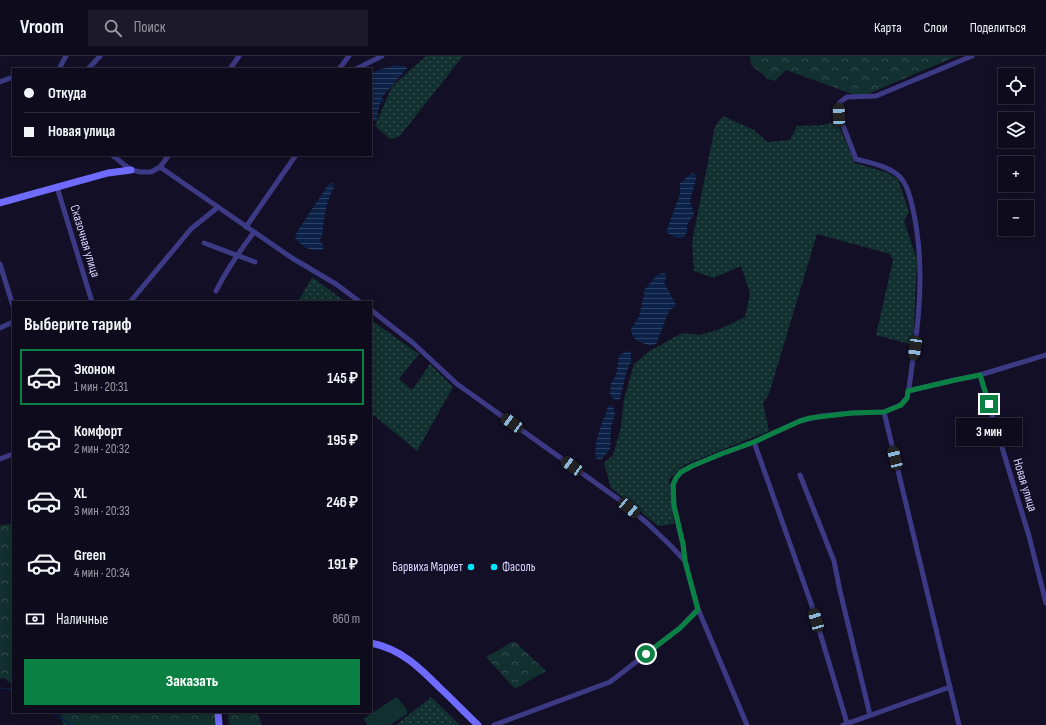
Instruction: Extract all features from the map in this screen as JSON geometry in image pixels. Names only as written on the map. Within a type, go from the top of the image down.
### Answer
[{"type":"main road","points":[[0,203],[108,173],[131,170]]},
{"type":"main road","points":[[372,643],[399,652],[421,670],[478,725]]},
{"type":"main road","points":[[218,713],[219,725]]},
{"type":"street","points":[[60,68],[66,56]]},
{"type":"street","points":[[89,68],[100,56]]},
{"type":"street","points":[[231,68],[239,56]]},
{"type":"street","points":[[340,68],[349,56]]},
{"type":"street","points":[[358,68],[382,56]]},
{"type":"street","points":[[747,725],[698,610],[685,561],[683,544],[674,506],[673,485],[681,472],[692,466],[754,442],[800,421],[810,418],[852,413],[884,412],[901,405],[907,398],[917,333],[920,277],[918,235],[911,198],[901,177],[887,168],[856,158],[839,115],[839,103],[847,97],[876,96],[972,56]]},
{"type":"street","points":[[0,82],[12,78]]},
{"type":"street","points":[[113,156],[131,170],[141,172],[150,172],[160,167],[168,156]]},
{"type":"street","points":[[246,227],[295,156]]},
{"type":"street","points":[[160,167],[218,206],[246,227],[292,258],[336,284],[359,301]]},
{"type":"street","name":"Сказочная улица","points":[[57,186],[92,301]]},
{"type":"street","points":[[131,301],[191,230],[218,206]]},
{"type":"street","points":[[216,291],[226,272],[254,232]]},
{"type":"street","points":[[204,243],[255,262]]},
{"type":"street","points":[[0,264],[12,303]]},
{"type":"street","points":[[372,311],[413,343],[457,384],[621,501],[672,546],[685,561]]},
{"type":"street","points":[[0,328],[12,322]]},
{"type":"street","points":[[908,391],[980,375],[1046,355]]},
{"type":"street","name":"Новая улица","points":[[980,375],[1030,536],[1046,603]]},
{"type":"street","points":[[884,412],[959,725]]},
{"type":"street","points":[[754,442],[812,606],[845,724],[950,687]]},
{"type":"street","points":[[0,459],[12,454]]},
{"type":"street","points":[[800,475],[834,561],[870,715]]},
{"type":"street","points":[[494,725],[610,682],[680,628],[698,610]]},
{"type":"green space","points":[[426,56],[463,56],[399,137],[390,139],[375,126],[392,86]]},
{"type":"green space","points":[[750,56],[957,56],[861,97],[786,70],[775,81],[768,79],[751,65]]},
{"type":"green space","points":[[723,116],[754,130],[767,142],[790,140],[797,126],[823,125],[837,121],[855,163],[886,172],[898,179],[909,212],[904,221],[917,260],[913,345],[876,335],[893,260],[890,254],[817,234],[769,394],[763,403],[769,431],[684,465],[669,479],[674,524],[658,526],[611,488],[604,463],[613,455],[621,427],[624,399],[634,364],[648,352],[682,333],[700,335],[720,329],[745,317],[750,293],[741,266],[713,278],[694,271],[692,242],[715,126]]},
{"type":"green space","points":[[312,277],[345,301],[299,301]]},
{"type":"green space","points":[[372,321],[419,354],[399,379],[412,390],[430,364],[453,387],[417,451],[372,414]]},
{"type":"green space","points":[[12,524],[12,684],[4,678],[0,679],[0,525]]},
{"type":"green space","points":[[514,641],[546,671],[515,689],[486,657]]},
{"type":"green space","points":[[397,697],[407,710],[407,714],[390,725],[367,725],[364,719],[366,717]]},
{"type":"green space","points":[[431,697],[460,725],[396,725]]},
{"type":"green space","points":[[60,713],[216,713],[216,725],[63,725]]},
{"type":"green space","points":[[228,713],[257,713],[262,725],[229,725]]},
{"type":"water","points":[[397,65],[408,67],[381,98],[384,100],[380,103],[377,120],[372,122],[372,73]]},
{"type":"water","points":[[692,173],[697,175],[690,201],[694,214],[687,225],[687,232],[683,238],[676,238],[666,232],[680,194],[680,183]]},
{"type":"water","points":[[332,183],[334,187],[327,206],[322,237],[320,239],[320,242],[324,245],[323,249],[316,251],[312,250],[301,244],[295,238],[297,232],[328,185]]},
{"type":"water","points":[[664,273],[667,276],[664,282],[676,305],[669,311],[656,344],[650,346],[635,339],[631,329],[639,317],[645,289],[658,274]]},
{"type":"water","points":[[627,351],[631,352],[631,361],[626,373],[620,399],[616,400],[610,393],[611,383],[616,375],[619,356]]},
{"type":"water","points":[[609,405],[613,406],[615,414],[611,427],[610,449],[602,459],[597,459],[597,440]]},
{"type":"waterway","points":[[1,688],[12,690]]},
{"type":"waterway","points":[[53,713],[72,725]]},
{"type":"place","name":"Барвиха Маркет","points":[[471,567]]},
{"type":"place","name":"Фасоль","points":[[494,567]]},
{"type":"route","points":[[646,654],[680,628],[698,610],[685,561],[683,544],[674,506],[673,485],[681,472],[721,454],[773,434],[800,421],[821,416],[884,412],[901,405],[907,398],[908,391],[955,380],[980,375],[989,404]]}]
